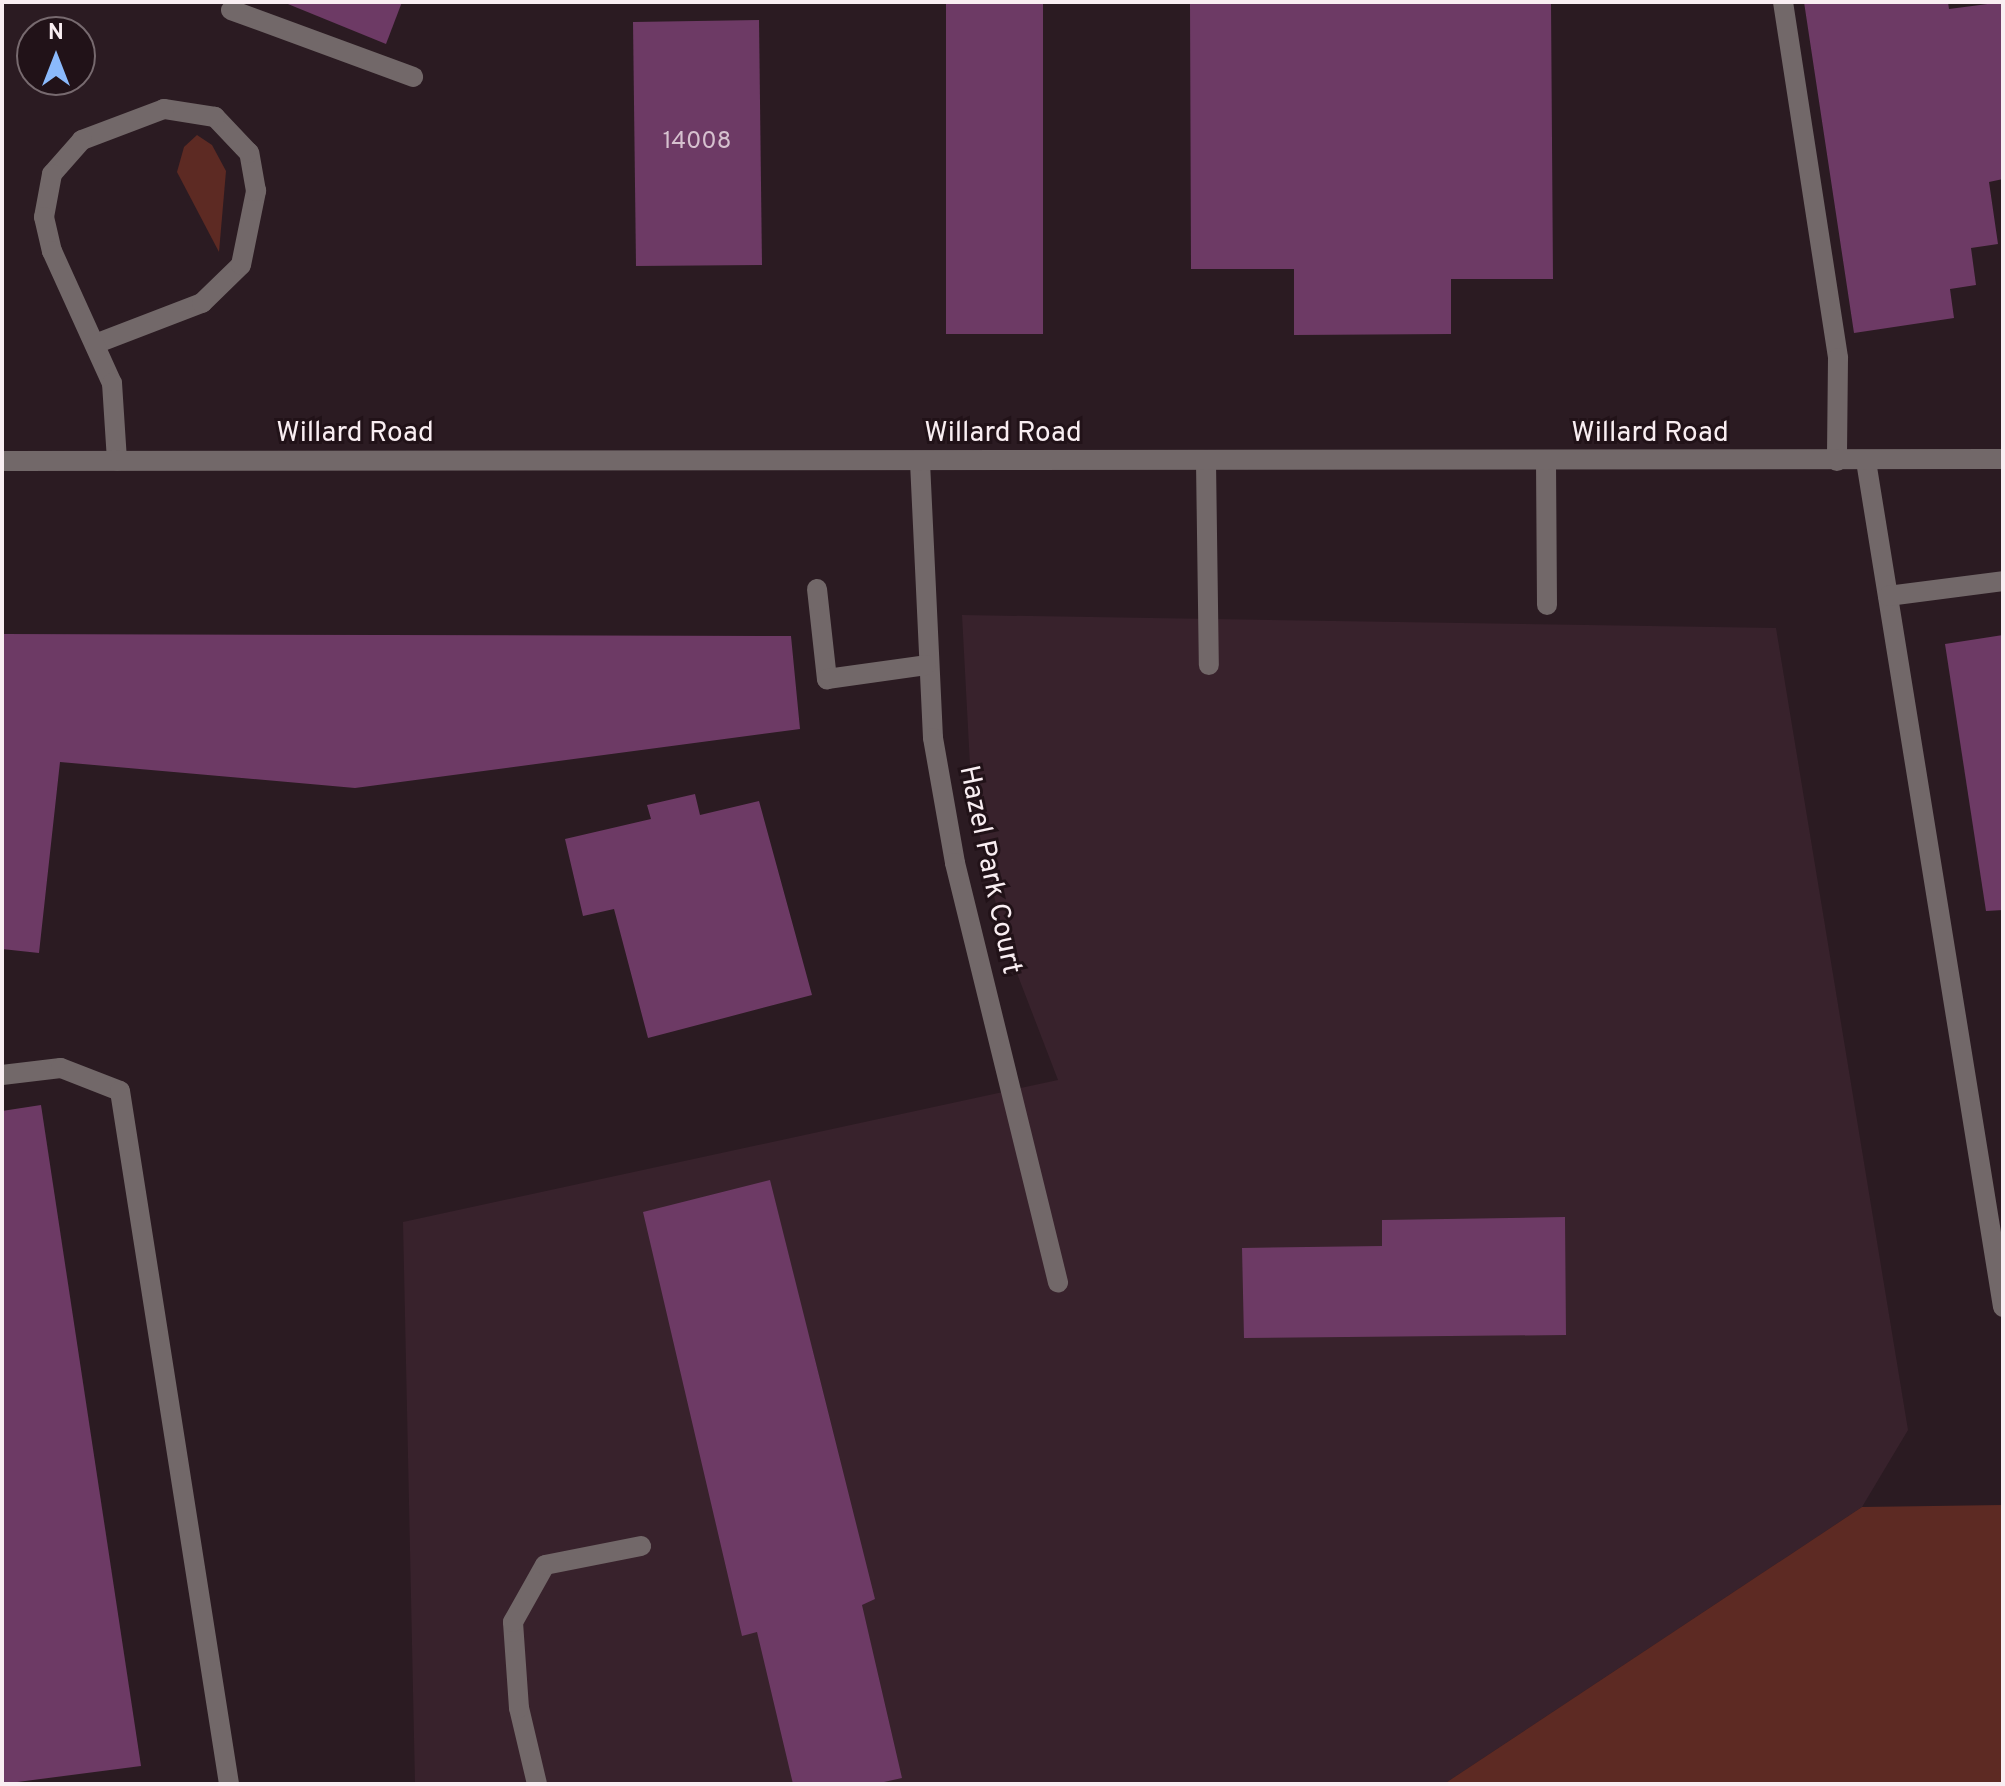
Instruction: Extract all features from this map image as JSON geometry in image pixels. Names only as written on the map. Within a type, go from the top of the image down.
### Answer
[{"type":"street","points":[[1783,2],[1838,358],[1837,461]]},
{"type":"street","points":[[231,10],[413,77]]},
{"type":"street","points":[[95,344],[202,303],[241,265],[256,191],[249,153],[215,117],[164,109],[82,140],[52,174],[44,217],[49,239],[112,383],[117,461]]},
{"type":"street","name":"Willard Road","points":[[2,461],[1546,462],[2003,459]]},
{"type":"street","points":[[1866,461],[2003,1307]]},
{"type":"street","name":"Hazel Park Court","points":[[920,462],[926,665],[955,863],[1058,1283]]},
{"type":"street","points":[[1206,462],[1209,665]]},
{"type":"street","points":[[1546,462],[1547,605]]},
{"type":"street","points":[[1888,596],[2003,581]]},
{"type":"street","points":[[817,589],[827,679],[926,665]]},
{"type":"street","points":[[2,1075],[61,1068],[120,1091],[229,1784]]},
{"type":"street","points":[[537,1784],[519,1708],[513,1622],[545,1565],[641,1546]]},
{"type":"shaded area","points":[[197,135],[212,145],[226,171],[219,252],[177,172],[184,147]]},
{"type":"shaded area","points":[[962,615],[1776,628],[1908,1430],[1862,1507],[1444,1784],[415,1784],[403,1222],[1058,1080],[1005,942],[972,803]]},
{"type":"shaded area","points":[[2003,1505],[2003,1784],[1444,1784],[1862,1507]]},
{"type":"building","points":[[283,2],[402,2],[386,44]]},
{"type":"building","points":[[946,2],[1043,2],[1043,334],[946,334]]},
{"type":"building","points":[[1190,2],[1551,2],[1553,279],[1451,279],[1451,334],[1294,335],[1294,269],[1191,269]]},
{"type":"building","points":[[1804,2],[1948,2],[1949,9],[2003,2],[2003,179],[1989,182],[1998,244],[1971,248],[1976,285],[1950,289],[1954,318],[1854,333]]},
{"type":"building","points":[[759,20],[762,265],[636,266],[633,22]]},
{"type":"building","points":[[2,634],[791,636],[800,729],[355,788],[60,762],[39,953],[2,949]]},
{"type":"building","points":[[2003,635],[2003,910],[1986,911],[1945,644]]},
{"type":"building","points":[[695,794],[700,815],[759,801],[812,995],[648,1038],[614,909],[583,916],[565,839],[651,819],[647,805]]},
{"type":"building","points":[[41,1105],[141,1766],[2,1784],[2,1111]]},
{"type":"building","points":[[770,1180],[875,1599],[862,1605],[902,1778],[875,1784],[793,1784],[757,1632],[742,1636],[643,1212]]},
{"type":"building","points":[[1565,1217],[1566,1335],[1244,1338],[1242,1248],[1382,1246],[1382,1220]]}]
